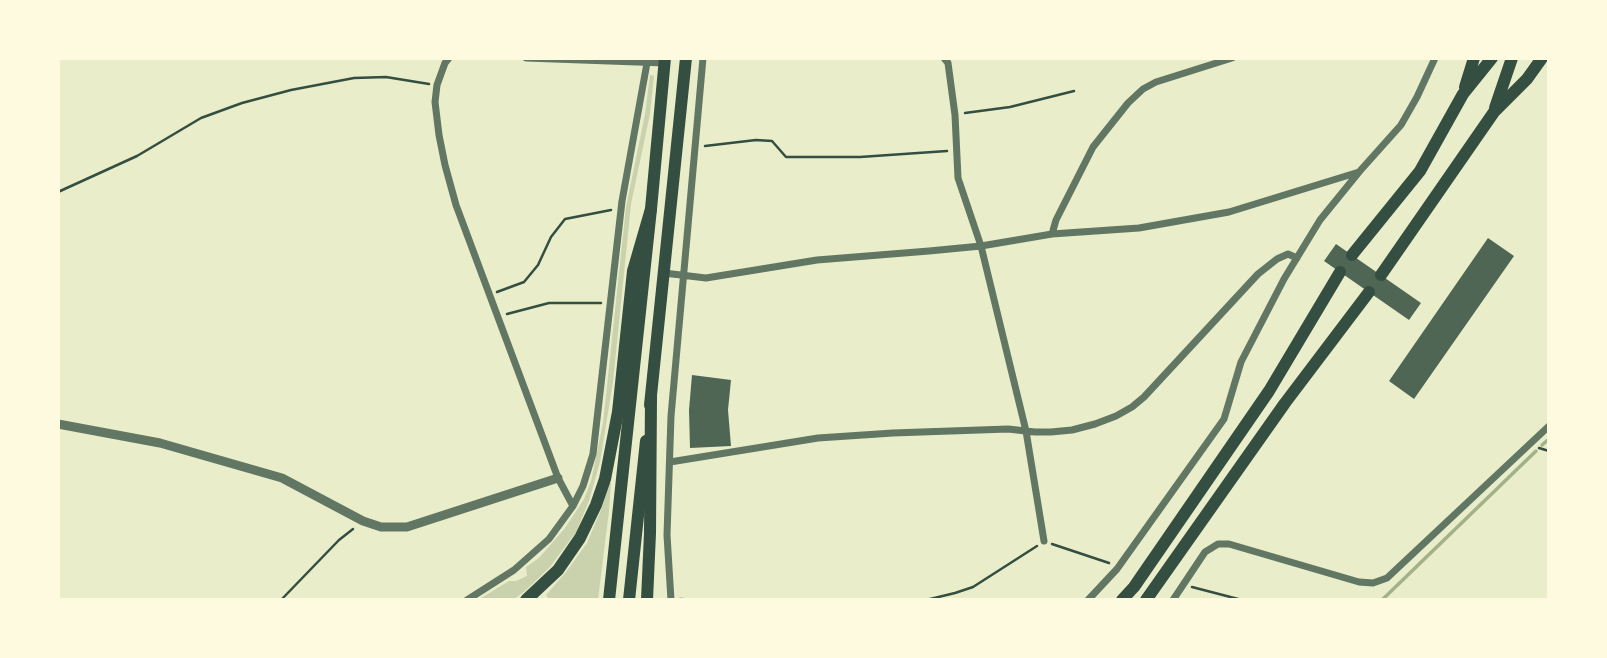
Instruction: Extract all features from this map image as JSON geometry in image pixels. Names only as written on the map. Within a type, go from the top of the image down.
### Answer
[{"type":"highway","points":[[629,600],[687,58]]},
{"type":"highway","points":[[1463,94],[1474,58]]},
{"type":"highway","points":[[1352,255],[1420,172],[1463,94],[1492,58]]},
{"type":"highway","points":[[1494,112],[1512,58]]},
{"type":"highway","points":[[1381,275],[1494,112],[1527,79],[1542,58]]},
{"type":"highway","points":[[609,600],[665,60]]},
{"type":"highway","points":[[526,600],[558,570],[580,538],[605,479],[618,412],[633,271],[651,209]]},
{"type":"highway","points":[[1122,600],[1141,577],[1269,391],[1340,272]]},
{"type":"highway","points":[[1146,600],[1285,402],[1369,292]]},
{"type":"highway","points":[[647,600],[651,397]]},
{"type":"street","points":[[449,58],[437,85],[435,102],[445,165],[456,205],[558,478],[573,506]]},
{"type":"street","points":[[526,58],[647,63],[665,60]]},
{"type":"street","points":[[671,599],[667,535],[674,375],[703,58]]},
{"type":"street","points":[[944,58],[948,63],[955,115],[958,178],[981,246],[1026,431],[1044,541]]},
{"type":"street","points":[[1052,234],[1056,220],[1093,147],[1128,103],[1143,89],[1156,82],[1232,58]]},
{"type":"street","points":[[1088,600],[1117,569],[1224,419],[1241,362],[1284,279],[1320,220],[1401,124],[1417,97],[1430,61]]},
{"type":"street","points":[[467,600],[514,570],[549,539],[573,506],[583,486],[593,454],[621,208],[647,63]]},
{"type":"street","points":[[664,273],[706,278],[817,260],[981,246],[1052,234],[1139,228],[1229,212],[1359,172]]},
{"type":"street","points":[[670,462],[818,438],[1008,429],[1043,432],[1072,430],[1116,416],[1144,397],[1258,274],[1288,254],[1297,258]]},
{"type":"street","points":[[58,424],[160,443],[282,478],[363,521],[381,527],[407,527],[558,478]]},
{"type":"street","points":[[1173,600],[1205,552],[1218,544],[1229,544],[1359,582],[1373,583],[1387,578],[1549,426]]},
{"type":"street","points":[[514,570],[522,580]]},
{"type":"path","points":[[58,192],[137,156],[201,118],[242,103],[354,78],[386,77],[437,85]]},
{"type":"path","points":[[955,115],[1010,107],[1074,91]]},
{"type":"path","points":[[694,148],[756,140],[772,141],[786,156],[860,157],[957,150]]},
{"type":"path","points":[[490,295],[524,282],[538,265],[551,237],[565,219],[621,208]]},
{"type":"path","points":[[498,317],[549,303],[611,303]]},
{"type":"path","points":[[281,600],[338,540],[363,521]]},
{"type":"path","points":[[926,600],[973,587],[1044,541],[1107,561],[1117,569]]},
{"type":"path","points":[[1184,584],[1242,600]]},
{"type":"path","points":[[671,599],[701,600]]},
{"type":"green space","points":[[650,75],[654,76],[650,114],[631,204],[613,382],[600,462],[589,501],[576,532],[550,567],[525,591],[513,600],[478,600],[509,581],[527,576],[526,567],[539,558],[565,528],[584,499],[591,481],[603,423],[626,207]]},
{"type":"green space","points":[[609,483],[609,511],[598,600],[550,600],[546,595],[587,543]]},
{"type":"building","points":[[1488,238],[1514,256],[1414,399],[1389,381]]},
{"type":"building","points":[[1336,244],[1421,303],[1409,320],[1324,261]]},
{"type":"building","points":[[692,375],[731,380],[728,410],[731,446],[690,448]]},
{"type":"waterway","points":[[1542,445],[1549,439]]},
{"type":"waterway","points":[[1382,600],[1536,451]]}]
